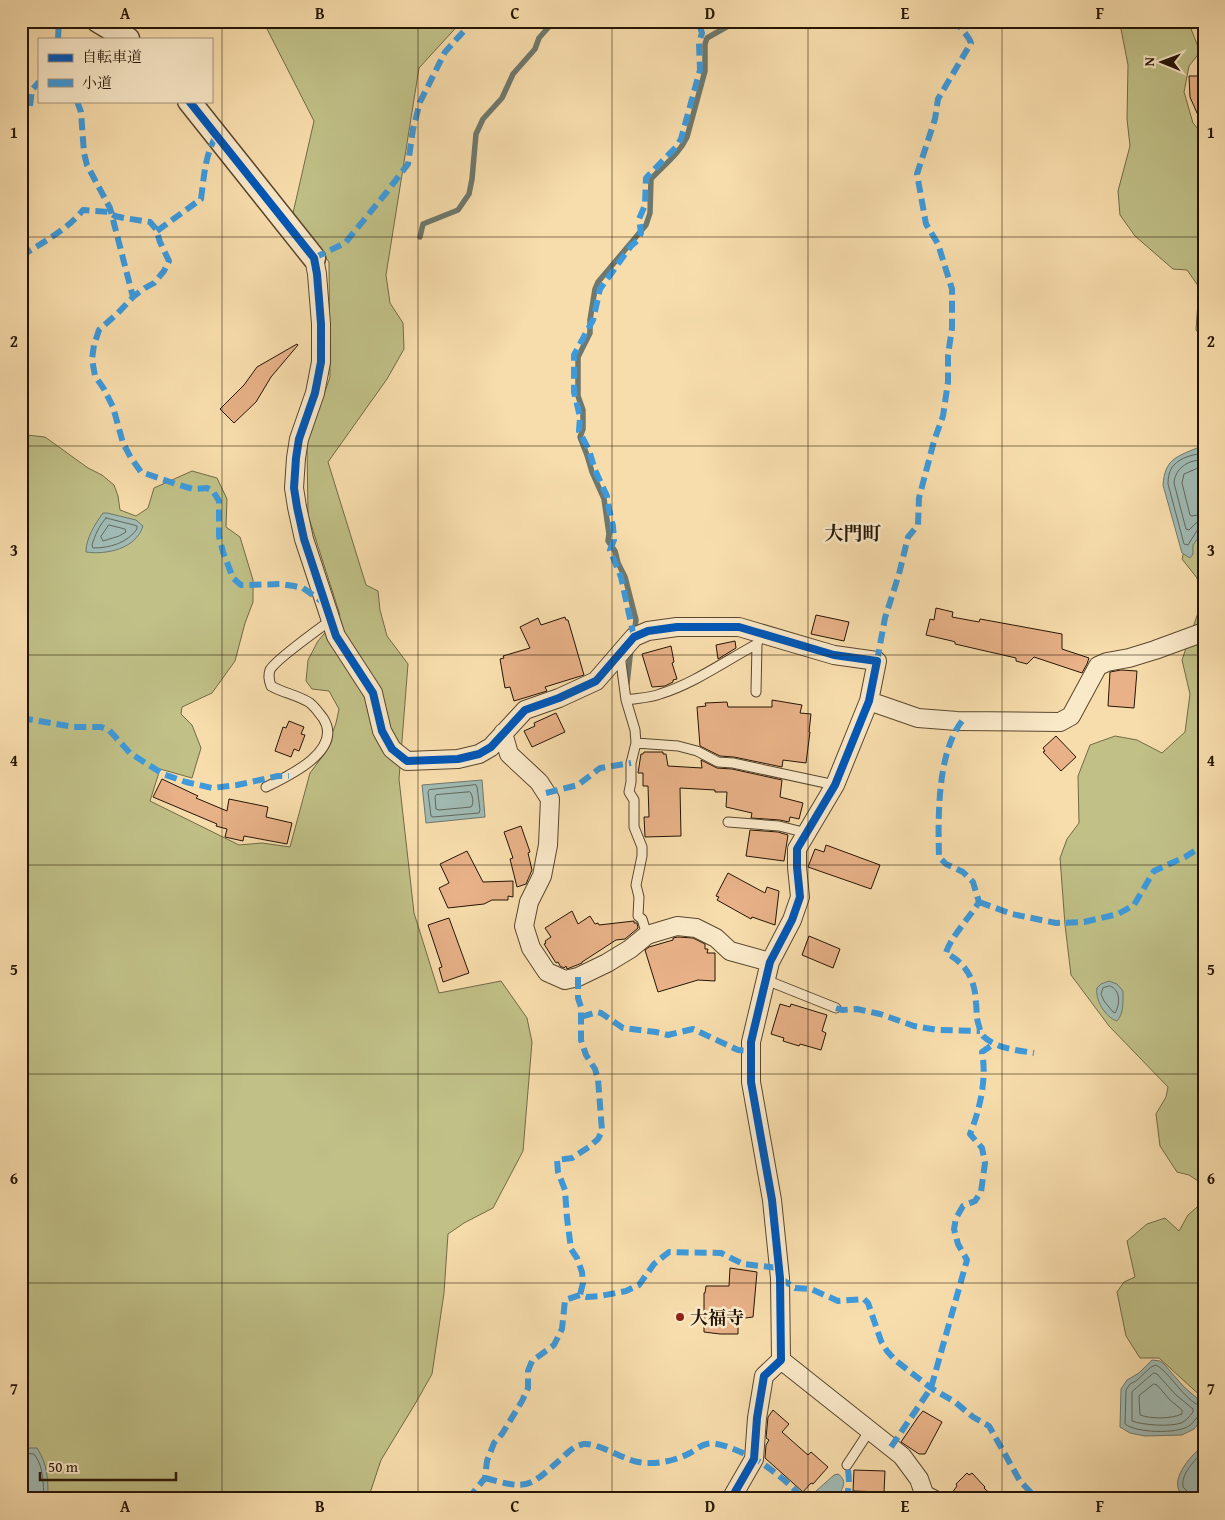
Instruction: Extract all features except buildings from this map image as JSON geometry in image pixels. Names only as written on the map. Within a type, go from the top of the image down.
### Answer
[{"type":"street","points":[[98,21],[126,38]]},
{"type":"street","points":[[189,102],[314,258],[321,324],[321,362],[314,393],[299,439],[294,488],[296,507],[304,539],[336,636],[372,693],[382,731],[392,749],[407,761],[458,759],[480,754],[491,747],[525,710],[559,698],[596,680],[634,637],[648,631],[677,627],[739,627],[759,639],[834,655],[877,661],[869,701],[835,785],[797,849],[800,896],[792,920],[770,962],[751,1042],[751,1082],[773,1210],[780,1278],[782,1360],[764,1376],[757,1418],[754,1459],[731,1499]]},
{"type":"street","points":[[869,701],[918,718],[957,721],[1060,722],[1071,716],[1098,666],[1154,650],[1204,632]]},
{"type":"street","points":[[503,733],[510,754],[539,782],[550,799],[548,845],[542,876],[529,902],[524,926],[532,948],[547,972],[565,980],[578,977],[608,963],[647,935],[677,926],[696,928],[716,938],[730,951],[770,962]]},
{"type":"street","points":[[782,1360],[902,1456],[919,1479],[924,1494]]},
{"type":"lane","points":[[266,787],[289,776],[309,762],[320,751],[329,734],[326,723],[320,713],[309,703],[278,691],[271,686],[268,678],[270,669],[304,639],[330,620]]},
{"type":"lane","points":[[756,692],[759,639]]},
{"type":"lane","points":[[626,700],[660,695],[709,673],[759,639]]},
{"type":"lane","points":[[620,653],[626,700],[635,730],[636,743],[631,763],[629,792],[634,800],[634,827],[642,847],[636,885],[639,897],[638,916],[642,918],[647,935]]},
{"type":"lane","points":[[636,743],[678,746],[697,751],[718,762],[733,763],[835,785]]},
{"type":"lane","points":[[728,822],[779,826],[807,833]]},
{"type":"lane","points":[[766,980],[836,1008]]},
{"type":"lane","points":[[847,1465],[870,1430]]},
{"type":"lane","points":[[924,1494],[943,1499]]},
{"type":"green space","points":[[256,21],[462,21],[419,68],[386,275],[390,303],[403,323],[404,349],[387,379],[328,462],[366,585],[378,591],[380,610],[387,636],[408,664],[399,779],[414,913],[439,993],[501,981],[527,1018],[532,1042],[523,1151],[493,1208],[464,1223],[448,1234],[444,1293],[432,1374],[381,1460],[368,1499],[21,1499],[21,439],[26,435],[45,437],[88,468],[102,475],[114,485],[120,510],[136,516],[148,508],[154,488],[192,471],[217,478],[227,499],[226,527],[240,537],[253,580],[253,602],[245,623],[235,661],[212,693],[182,707],[181,714],[192,725],[201,748],[192,778],[160,769],[150,801],[239,845],[262,843],[290,847],[310,773],[325,753],[339,709],[329,691],[312,689],[306,681],[308,660],[318,641],[340,615],[308,515],[307,443],[330,377],[329,262],[293,213],[314,121],[266,27]]},
{"type":"green space","points":[[1118,21],[1188,21],[1200,52],[1189,66],[1184,92],[1193,123],[1204,136],[1204,339],[1196,330],[1199,287],[1187,270],[1173,269],[1135,236],[1120,215],[1118,191],[1130,146],[1127,119],[1128,65]]},
{"type":"green space","points":[[1204,516],[1204,1185],[1189,1175],[1177,1172],[1160,1146],[1156,1114],[1166,1097],[1168,1087],[1109,1026],[1071,975],[1060,858],[1067,839],[1079,823],[1078,776],[1090,745],[1115,736],[1137,740],[1162,753],[1185,732],[1190,694],[1182,660],[1202,601],[1197,578],[1182,559],[1192,520]]},
{"type":"green space","points":[[1204,1201],[1204,1399],[1159,1358],[1140,1358],[1126,1336],[1117,1292],[1124,1282],[1135,1277],[1127,1241],[1147,1224],[1165,1218],[1179,1231],[1188,1215]]},
{"type":"water","points":[[1197,448],[1202,449],[1204,529],[1193,545],[1193,554],[1190,558],[1182,553],[1163,485],[1164,476],[1169,464],[1183,454]]},
{"type":"water","points":[[103,513],[136,520],[143,526],[134,540],[119,549],[94,553],[86,552],[89,536]]},
{"type":"water","points":[[482,780],[485,817],[426,823],[422,785]]},
{"type":"water","points":[[1109,981],[1117,984],[1123,991],[1122,1011],[1117,1021],[1102,1008],[1097,993],[1097,988],[1101,984]]},
{"type":"water","points":[[1152,1360],[1160,1361],[1164,1364],[1184,1387],[1204,1404],[1204,1417],[1194,1429],[1182,1435],[1145,1436],[1130,1433],[1120,1427],[1121,1389],[1127,1380],[1139,1373]]},
{"type":"water","points":[[1204,1445],[1203,1497],[1202,1499],[1190,1499],[1180,1492],[1178,1480],[1184,1466]]},
{"type":"water","points":[[21,1448],[37,1448],[41,1454],[47,1472],[48,1499],[21,1499]]},
{"type":"water","points":[[838,1474],[844,1483],[842,1490],[834,1499],[813,1499],[812,1495],[815,1492],[834,1475]]},
{"type":"waterway","points":[[420,237],[423,224],[458,210],[469,194],[476,134],[483,119],[502,98],[513,74],[535,49],[539,38],[554,21]]},
{"type":"waterway","points":[[634,634],[636,620],[625,577],[618,563],[615,551],[608,541],[609,534],[604,499],[580,437],[583,429],[583,410],[578,396],[578,357],[590,333],[590,320],[598,282],[646,225],[650,213],[651,179],[676,154],[687,137],[705,71],[705,44],[707,38],[737,21]]},
{"type":"waterway","points":[[627,684],[631,648]]},
{"type":"marked path","points":[[58,38],[59,21]]},
{"type":"marked path","points":[[314,258],[345,243],[408,164],[413,129],[420,102],[445,52],[473,21]]},
{"type":"marked path","points":[[634,637],[621,577],[610,550],[614,540],[607,496],[595,470],[589,450],[579,431],[580,417],[574,392],[574,355],[593,320],[600,289],[631,246],[638,240],[641,233],[639,219],[645,205],[646,178],[676,147],[681,139],[700,70],[699,43],[702,33],[698,21]]},
{"type":"marked path","points":[[877,661],[885,618],[908,537],[918,525],[919,498],[934,441],[943,416],[948,382],[948,355],[952,328],[952,289],[938,244],[926,224],[917,174],[935,119],[938,99],[971,43],[957,21]]},
{"type":"marked path","points":[[30,106],[32,90],[38,83]]},
{"type":"marked path","points":[[77,102],[81,112],[84,153],[87,165],[110,208],[133,297]]},
{"type":"marked path","points":[[157,231],[201,199],[207,158],[216,136]]},
{"type":"marked path","points":[[21,256],[62,230],[83,210],[109,212],[115,216],[150,222],[156,229],[169,261],[164,271],[154,283],[134,296],[99,330],[92,359],[95,376],[113,407],[123,443],[141,472],[193,489],[207,488],[213,491],[219,501],[219,536],[223,552],[233,578],[241,585],[281,584],[294,586],[303,588],[324,603]]},
{"type":"marked path","points":[[21,718],[74,727],[101,727],[109,730],[130,753],[163,774],[212,788],[237,785],[278,776],[289,776]]},
{"type":"marked path","points":[[962,721],[954,734],[943,768],[939,805],[939,857],[946,864],[963,872],[973,882],[979,902],[956,934],[946,953],[959,962],[972,980],[977,1020],[983,1036],[994,1044],[1034,1053]]},
{"type":"marked path","points":[[546,793],[578,785],[600,768],[631,763]]},
{"type":"marked path","points":[[979,902],[1012,914],[1056,923],[1084,922],[1118,914],[1134,905],[1154,871],[1185,857],[1204,845]]},
{"type":"marked path","points":[[578,977],[578,998],[581,1007],[581,1040],[598,1079],[602,1131],[598,1139],[572,1158],[557,1160],[558,1172],[565,1190],[571,1249],[577,1258],[582,1272],[583,1283],[580,1295]]},
{"type":"marked path","points":[[836,1008],[842,1010],[857,1009],[880,1014],[914,1026],[938,1030],[980,1031]]},
{"type":"marked path","points":[[581,1017],[597,1012],[623,1028],[668,1035],[693,1029],[738,1050],[751,1051]]},
{"type":"marked path","points":[[891,1447],[931,1388],[967,1260],[958,1244],[954,1229],[956,1218],[963,1206],[975,1201],[981,1192],[985,1163],[982,1148],[970,1134],[982,1094],[984,1073],[982,1052],[995,1043]]},
{"type":"marked path","points":[[468,1499],[485,1478],[487,1461],[494,1443],[502,1434],[522,1401],[528,1388],[528,1371],[532,1361],[554,1345],[562,1329],[565,1300],[580,1295],[587,1297],[600,1296],[626,1291],[639,1285],[654,1264],[669,1252],[721,1253],[743,1264],[779,1268]]},
{"type":"marked path","points":[[780,1278],[795,1288],[811,1289],[838,1301],[864,1299],[868,1303],[881,1341],[887,1351],[895,1360],[931,1388],[989,1426],[1020,1481],[1037,1499]]},
{"type":"marked path","points":[[485,1478],[511,1484],[527,1484],[542,1475],[572,1449],[584,1444],[597,1446],[638,1462],[651,1463],[665,1462],[678,1458],[703,1445],[713,1443],[737,1450],[761,1463],[804,1499]]},
{"type":"marked path","points":[[844,1499],[849,1487],[847,1465]]},
{"type":"cycle path","points":[[190,102],[314,258],[321,324],[321,362],[315,393],[299,439],[294,488],[297,507],[304,539],[336,636],[373,693],[382,731],[392,749],[407,761],[458,759],[479,754],[491,747],[525,710],[559,698],[596,681],[634,637],[648,631],[677,627],[739,627],[834,655],[877,661],[869,701],[835,785],[797,849],[800,897],[792,920],[770,962],[751,1042],[751,1082],[772,1200],[780,1278],[781,1360],[764,1376],[757,1418],[754,1459],[731,1499]]},
{"type":"place","name":"大福寺","points":[[680,1317]]},
{"type":"district","name":"大門町","points":[[853,533]]}]
